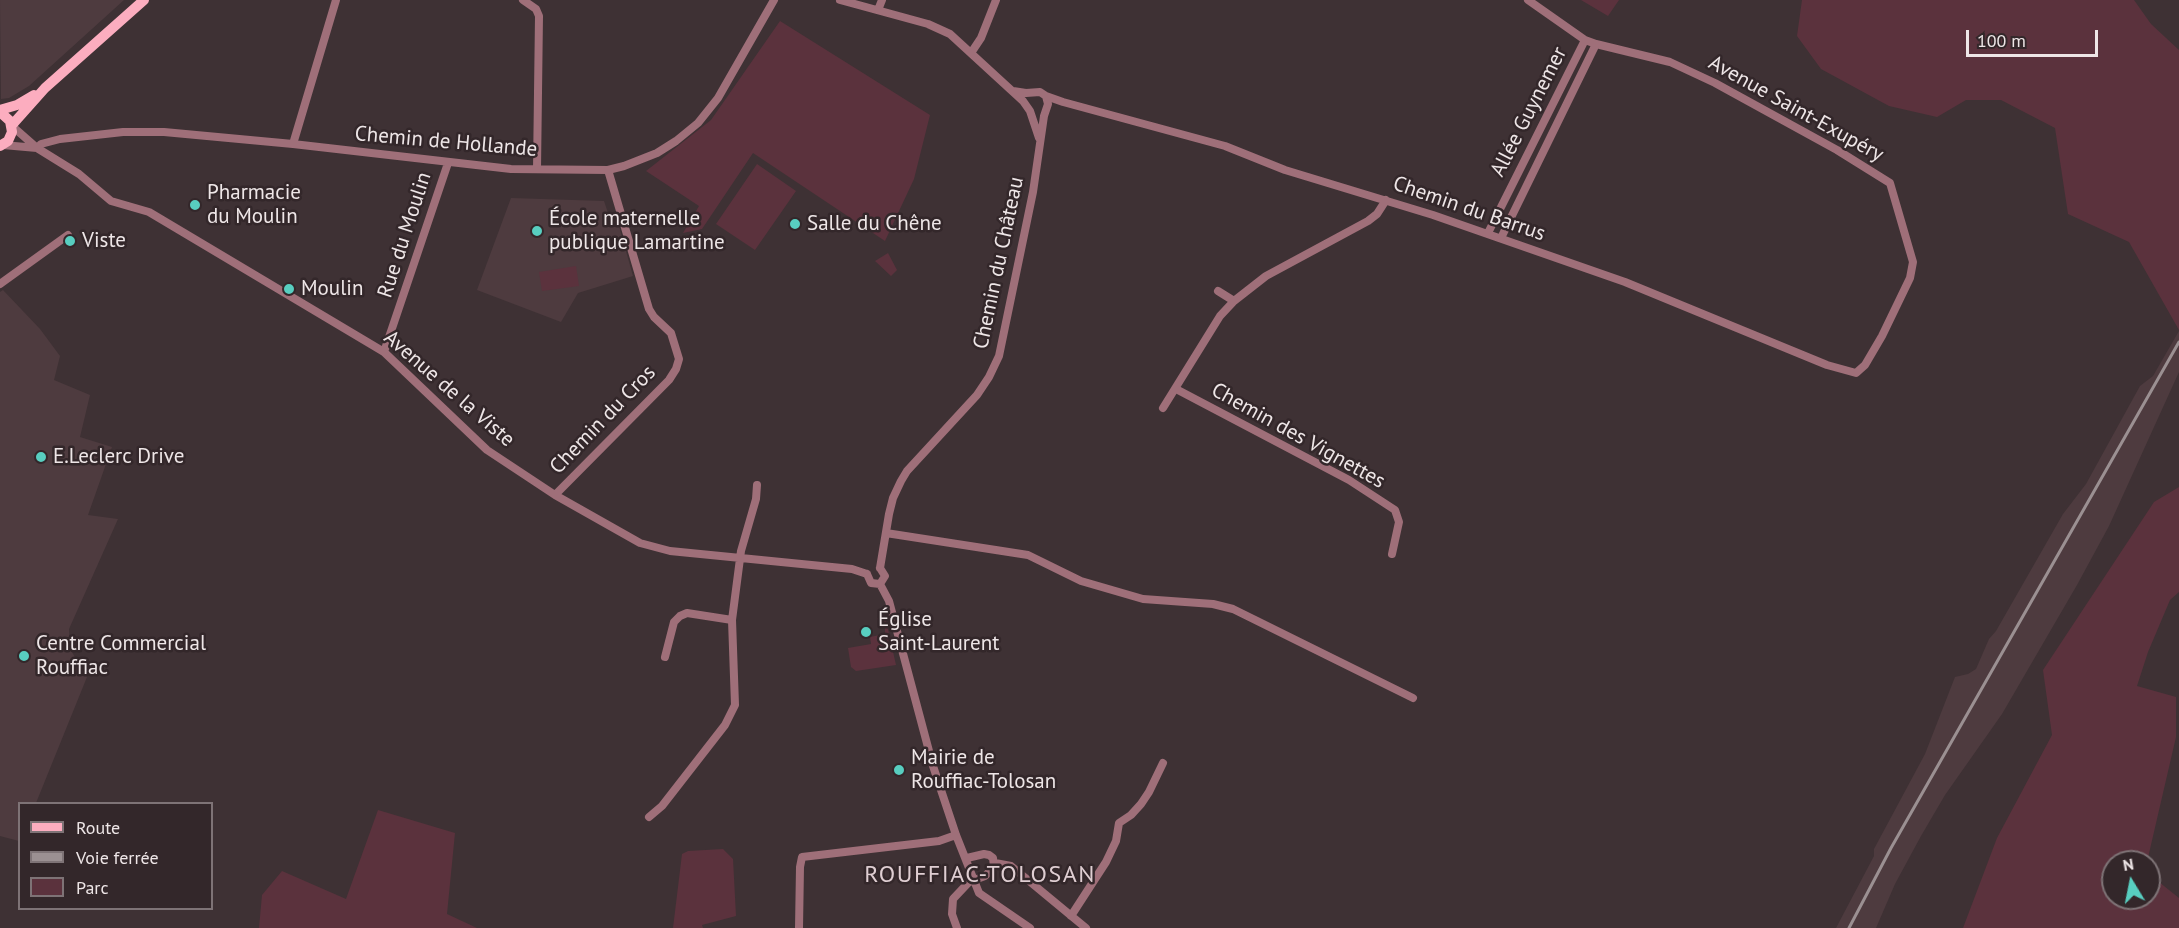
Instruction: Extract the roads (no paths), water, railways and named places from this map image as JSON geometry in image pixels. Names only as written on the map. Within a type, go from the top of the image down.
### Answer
[{"type":"main road","points":[[12,126],[45,88],[144,0]]},
{"type":"main road","points":[[0,111],[18,105],[45,88]]},
{"type":"main road","points":[[0,111],[8,117],[12,126],[11,137],[2,146]]},
{"type":"street","points":[[293,144],[336,0]]},
{"type":"street","points":[[523,0],[536,9],[539,16],[537,170]]},
{"type":"street","name":"Chemin de Hollande","points":[[37,148],[50,141],[123,132],[164,132],[293,144],[448,163],[537,170],[608,170],[657,153],[698,123],[718,99],[774,0]]},
{"type":"street","name":"Chemin du Château","points":[[840,0],[928,24],[950,34],[1013,90],[1029,109],[1040,144]]},
{"type":"street","points":[[878,10],[882,0]]},
{"type":"street","points":[[971,53],[981,38],[996,0]]},
{"type":"street","name":"Avenue Saint-Exupéry","points":[[1528,0],[1586,40],[1670,62],[1715,83],[1837,150],[1890,183],[1913,262],[1910,278],[1882,336],[1865,365],[1856,373]]},
{"type":"street","name":"Allée Guynemer","points":[[1488,233],[1586,40]]},
{"type":"street","name":"Allée Guynemer","points":[[1501,238],[1596,44]]},
{"type":"street","points":[[1013,90],[1040,92],[1046,96],[1048,104],[1046,109]]},
{"type":"street","points":[[1032,93],[1027,99],[1029,109],[1038,114],[1063,102]]},
{"type":"street","name":"Chemin du Barrus","points":[[1046,96],[1225,146],[1285,170],[1488,233],[1625,282],[1827,365],[1856,373]]},
{"type":"street","name":"Chemin du Château","points":[[879,568],[893,498],[901,481],[977,395],[999,356],[1033,192],[1046,109]]},
{"type":"street","name":"Avenue de la Viste","points":[[12,126],[37,148],[79,174],[111,201],[149,212],[384,352],[488,450],[555,495],[640,543],[669,551],[852,569],[867,574]]},
{"type":"street","name":"Avenue de la Viste","points":[[2,146],[37,148]]},
{"type":"street","name":"Rue du Moulin","points":[[384,352],[448,163]]},
{"type":"street","name":"Chemin du Cros","points":[[555,495],[669,380],[679,359],[671,333],[649,309],[608,170]]},
{"type":"street","points":[[1163,408],[1220,315],[1234,301],[1266,276],[1368,221],[1377,214],[1386,200]]},
{"type":"street","points":[[0,284],[68,235]]},
{"type":"street","points":[[1218,291],[1234,301]]},
{"type":"street","name":"Chemin des Vignettes","points":[[1176,389],[1349,480],[1395,510],[1399,522],[1392,554]]},
{"type":"street","points":[[649,817],[673,793],[725,725],[735,705],[732,620],[740,558],[756,499],[757,485]]},
{"type":"street","points":[[886,533],[1028,555],[1081,581],[1143,599],[1213,604],[1233,609],[1413,698]]},
{"type":"street","points":[[873,568],[879,568],[885,576],[880,584],[870,583],[867,574],[873,568]]},
{"type":"street","points":[[880,584],[889,601],[933,766],[956,835],[979,893],[1030,928]]},
{"type":"street","points":[[665,657],[674,622],[680,616],[687,613],[732,620]]},
{"type":"street","points":[[1071,916],[1106,862],[1116,841],[1119,824],[1145,798],[1163,763]]},
{"type":"street","points":[[799,928],[802,857],[939,841],[956,835]]},
{"type":"street","points":[[957,928],[952,914],[953,899],[969,882],[990,872],[994,867],[993,858],[984,854],[967,858]]},
{"type":"street","points":[[994,863],[1011,866],[1086,928]]},
{"type":"railway","points":[[1849,928],[1891,848],[2179,342]]},
{"type":"place","name":"Pharmacie du Moulin","points":[[195,205]]},
{"type":"place","name":"Salle du Chêne","points":[[795,224]]},
{"type":"place","name":"École maternelle publique Lamartine","points":[[537,231]]},
{"type":"place","name":"Viste","points":[[70,241]]},
{"type":"place","name":"Moulin","points":[[289,289]]},
{"type":"place","name":"E.Leclerc Drive","points":[[41,457]]},
{"type":"place","name":"Église Saint-Laurent","points":[[866,632]]},
{"type":"place","name":"Centre Commercial Rouffiac","points":[[24,656]]},
{"type":"place","name":"Mairie de Rouffiac-Tolosan","points":[[899,770]]},
{"type":"district","name":"ROUFFIAC-TOLOSAN","points":[[980,875]]}]
